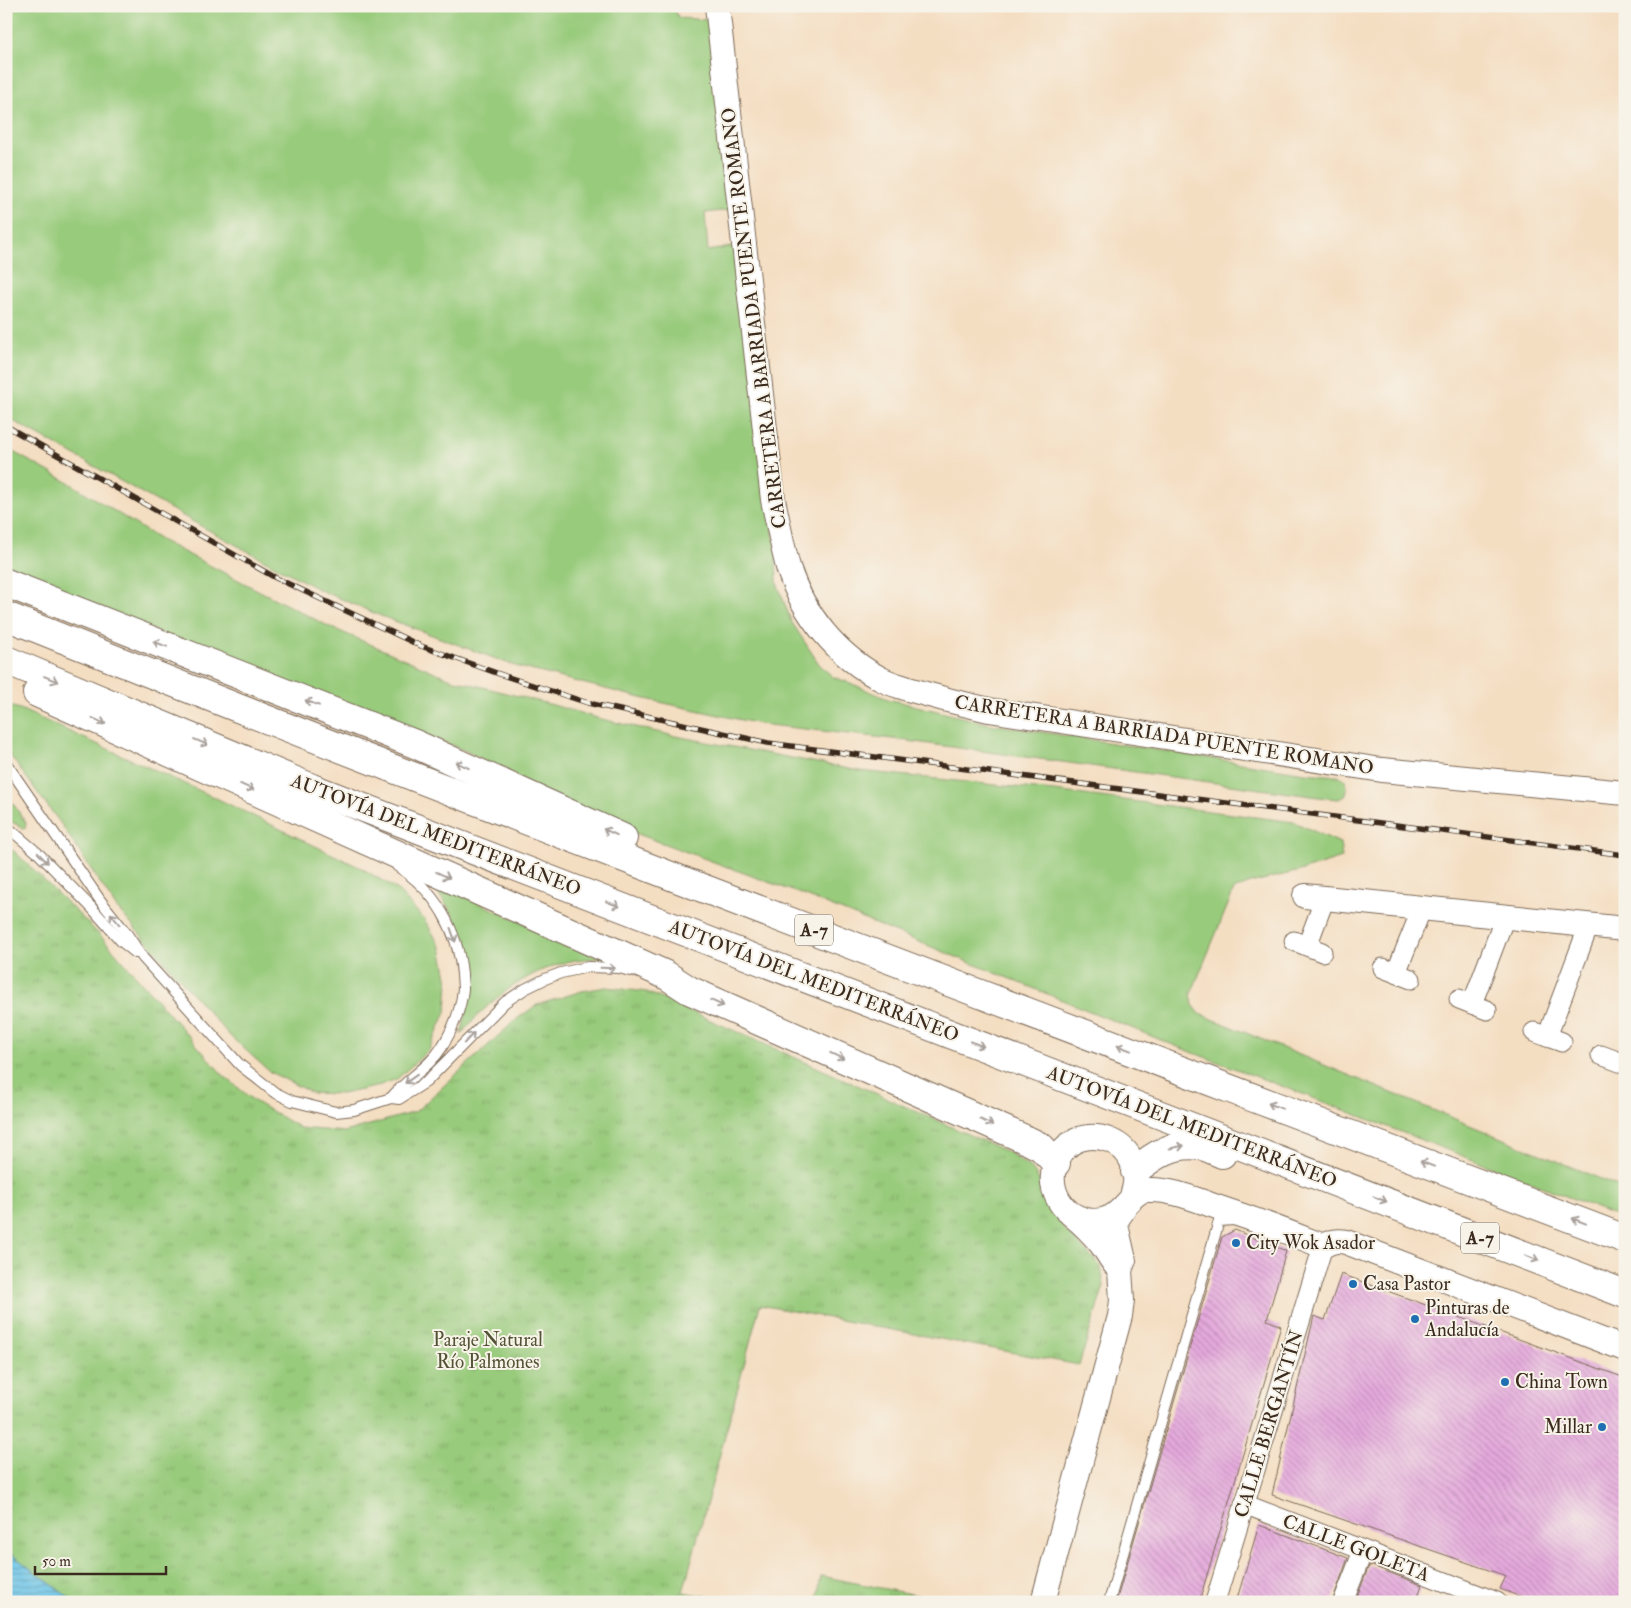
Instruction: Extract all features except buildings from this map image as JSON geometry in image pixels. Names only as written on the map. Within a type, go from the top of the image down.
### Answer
[{"type":"highway","points":[[6,584],[415,744],[678,863],[712,891]]},
{"type":"highway","name":"A-7","points":[[6,616],[712,891],[1625,1239]]},
{"type":"highway","name":"AUTOVÍA DEL MEDITERRÁNEO","points":[[6,660],[312,788],[1625,1294]]},
{"type":"highway","points":[[6,680],[666,975],[689,990],[1029,1141],[1041,1147],[1056,1162]]},
{"type":"highway","points":[[1136,1171],[1163,1151],[1178,1146],[1201,1146],[1311,1189],[1335,1182]]},
{"type":"street","name":"CARRETERA A BARRIADA PUENTE ROMANO","points":[[717,6],[773,500],[789,568],[801,598],[816,623],[834,645],[858,665],[884,681],[934,697],[989,710],[1382,770],[1625,794]]},
{"type":"street","points":[[1308,946],[1315,897],[1625,929]]},
{"type":"street","points":[[1397,974],[1422,908]]},
{"type":"street","points":[[1472,1005],[1505,917]]},
{"type":"street","points":[[1548,1037],[1589,925]]},
{"type":"street","points":[[1601,1055],[1625,1064]]},
{"type":"street","points":[[1043,1602],[1120,1316],[1122,1300],[1120,1270],[1124,1260],[1116,1225],[1117,1219],[1134,1191],[1136,1171],[1124,1149],[1111,1141],[1092,1137],[1072,1143],[1064,1149],[1056,1162],[1052,1177],[1053,1187],[1056,1196],[1068,1212],[1092,1233],[1110,1257],[1112,1263],[1120,1270]]},
{"type":"street","points":[[1068,1212],[1087,1220],[1097,1221],[1116,1215],[1139,1192],[1146,1190],[1175,1193],[1250,1218],[1324,1246],[1338,1240],[1346,1242],[1625,1349]]},
{"type":"street","name":"CALLE BERGANTÍN","points":[[1215,1602],[1324,1246]]},
{"type":"street","name":"CALLE GOLETA","points":[[1244,1504],[1497,1602]]},
{"type":"street","points":[[1343,1602],[1363,1551]]},
{"type":"lane","points":[[6,764],[100,900],[128,934],[143,958],[240,1065],[274,1092],[292,1101],[336,1112],[354,1110],[391,1098],[399,1099],[426,1082],[505,1002],[525,989],[561,973],[588,967],[619,968],[689,990]]},
{"type":"lane","points":[[296,809],[402,869],[425,889],[439,907],[452,931],[460,960],[463,989],[450,1033],[432,1061],[399,1088],[391,1098]]},
{"type":"lane","points":[[6,826],[39,854],[91,907],[121,942],[143,958]]},
{"type":"lane","points":[[1109,1602],[1218,1221],[1250,1218]]},
{"type":"green space","points":[[6,6],[672,6],[679,18],[709,20],[731,210],[705,213],[708,251],[736,246],[776,554],[777,583],[791,621],[819,664],[833,677],[888,699],[990,724],[1305,773],[1338,776],[1346,780],[1347,790],[1345,796],[1339,799],[1326,798],[893,739],[760,724],[641,698],[515,666],[381,616],[318,589],[6,417]]},
{"type":"green space","points":[[6,448],[73,485],[162,541],[330,627],[451,679],[597,718],[670,735],[860,771],[1054,791],[1294,822],[1340,843],[1342,858],[1304,870],[1250,883],[1234,890],[1191,994],[1193,1005],[1200,1014],[1625,1189],[1625,1219],[1178,1047],[801,894],[597,819],[466,751],[140,625],[6,564]]},
{"type":"green space","points":[[6,705],[20,709],[218,799],[363,869],[396,889],[424,919],[441,947],[448,982],[446,1012],[429,1050],[397,1079],[375,1087],[342,1094],[312,1093],[270,1072],[229,1035],[116,907],[61,824],[6,750]]},
{"type":"green space","points":[[6,793],[26,823],[25,829],[6,819]]},
{"type":"green space","name":"Paraje Natural Río Palmones","points":[[6,847],[15,852],[100,935],[222,1074],[254,1101],[300,1128],[345,1132],[415,1112],[518,1018],[537,1005],[582,991],[606,987],[647,992],[1008,1152],[1032,1169],[1064,1229],[1101,1266],[1104,1286],[1079,1365],[760,1305],[683,1592],[739,1602],[6,1602]]},
{"type":"green space","points":[[426,879],[601,958],[567,962],[522,980],[483,1010],[461,1034],[471,986],[469,956],[465,942],[452,915],[436,890]]},
{"type":"green space","points":[[821,1576],[951,1602],[817,1602]]},
{"type":"water","points":[[6,1550],[75,1602],[6,1602]]},
{"type":"railway","points":[[6,426],[276,578],[421,646],[588,703],[768,743],[1625,855]]},
{"type":"place","name":"City Wok Asador","points":[[1236,1243]]},
{"type":"place","name":"Casa Pastor","points":[[1353,1284]]},
{"type":"place","name":"Pinturas de Andalucía","points":[[1415,1319]]},
{"type":"place","name":"China Town","points":[[1505,1382]]},
{"type":"place","name":"Millar","points":[[1602,1427]]}]
